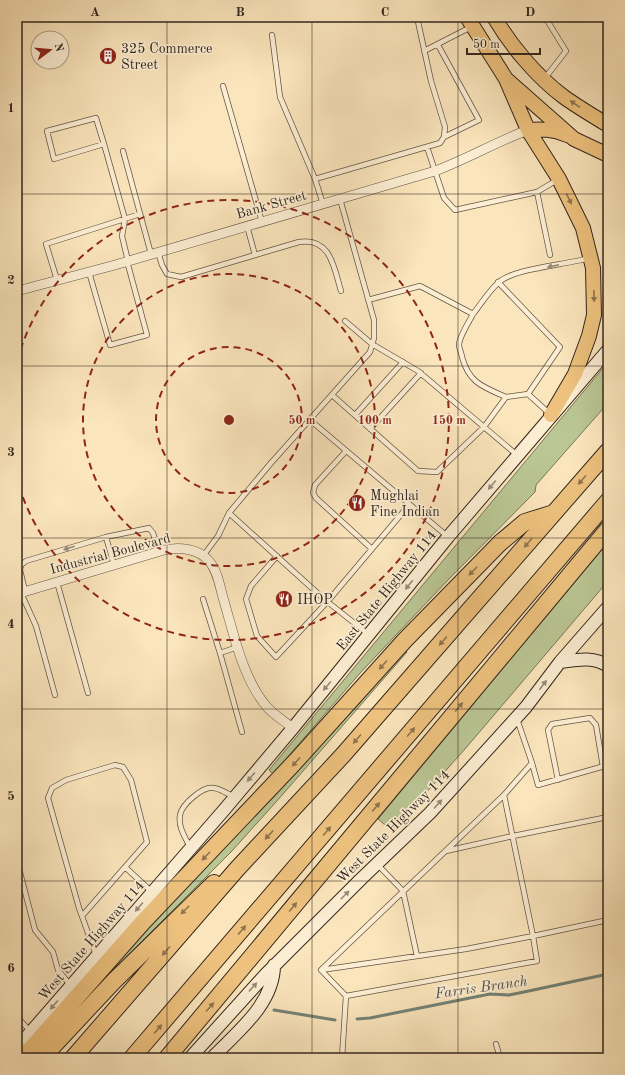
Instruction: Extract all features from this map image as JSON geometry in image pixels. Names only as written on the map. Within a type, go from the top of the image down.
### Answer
[{"type":"highway","points":[[73,1058],[237,869],[343,755],[608,451]]},
{"type":"highway","points":[[132,1058],[608,502]]},
{"type":"highway","points":[[17,1055],[30,1050],[143,922],[294,763],[405,640],[500,543],[525,522],[554,513]]},
{"type":"highway","points":[[167,1058],[608,529]]},
{"type":"highway","points":[[42,1058],[114,981],[210,885],[237,869]]},
{"type":"main road","points":[[494,17],[502,32],[521,56],[544,79],[563,96],[608,124]]},
{"type":"main road","points":[[470,22],[506,79],[528,130],[559,179],[583,228],[591,257],[593,268],[594,315],[589,336],[575,374],[551,415]]},
{"type":"main road","points":[[506,79],[574,139]]},
{"type":"main road","points":[[528,130],[557,130],[608,155]]},
{"type":"main road","name":"East State Highway 114","points":[[312,704],[448,537],[608,350]]},
{"type":"main road","name":"West State Highway 114","points":[[190,1058],[274,965],[430,813],[526,707],[560,662],[608,606]]},
{"type":"main road","points":[[593,623],[608,619]]},
{"type":"main road","points":[[560,662],[586,658],[604,663],[608,666]]},
{"type":"main road","name":"West State Highway 114","points":[[17,1048],[191,848],[312,704]]},
{"type":"main road","points":[[212,1058],[255,1013],[270,990],[274,965]]},
{"type":"street","name":"Bank Street","points":[[17,291],[127,261],[435,171],[459,162],[507,138],[528,130]]},
{"type":"street","name":"Industrial Boulevard","points":[[21,593],[176,548],[187,549],[203,556]]},
{"type":"street","points":[[203,556],[210,561],[216,573],[249,679],[259,697],[268,708],[293,728]]},
{"type":"lane","points":[[315,179],[440,143],[444,137],[446,127],[431,81],[417,17]]},
{"type":"lane","points":[[544,79],[566,51],[547,18]]},
{"type":"lane","points":[[424,51],[438,45],[470,22]]},
{"type":"lane","points":[[272,34],[280,97],[315,179],[323,204]]},
{"type":"lane","points":[[438,45],[479,120],[444,137]]},
{"type":"lane","points":[[223,86],[262,222]]},
{"type":"lane","points":[[89,271],[110,345],[147,335],[127,261],[122,236],[125,219],[104,144],[96,118],[47,131],[54,159],[104,144]]},
{"type":"lane","points":[[427,147],[444,198],[455,210],[537,192],[559,179]]},
{"type":"lane","points":[[123,152],[140,214],[154,253],[168,274],[181,277],[306,241],[318,244],[329,252],[341,291]]},
{"type":"lane","points":[[537,192],[550,255]]},
{"type":"lane","points":[[203,556],[218,536],[229,513],[370,352],[374,338],[374,320],[340,199]]},
{"type":"lane","points":[[57,280],[46,244],[140,214]]},
{"type":"lane","points":[[248,226],[255,255]]},
{"type":"lane","points":[[551,415],[528,394],[506,396],[482,387],[471,377],[464,365],[459,345],[463,333],[473,314],[498,282],[513,274],[591,257]]},
{"type":"lane","points":[[498,282],[560,347],[528,394]]},
{"type":"lane","points":[[368,300],[420,286],[473,314]]},
{"type":"lane","points":[[345,321],[372,344],[421,373],[517,455]]},
{"type":"lane","points":[[355,415],[403,362]]},
{"type":"lane","points":[[370,429],[421,373]]},
{"type":"lane","points":[[332,395],[418,471],[437,472],[484,427],[506,396]]},
{"type":"lane","points":[[310,420],[448,537]]},
{"type":"lane","points":[[346,451],[315,485],[313,494],[372,548]]},
{"type":"lane","points":[[277,556],[251,586],[246,599],[258,636],[276,657],[328,601],[410,504]]},
{"type":"lane","points":[[229,513],[328,601],[369,634]]},
{"type":"lane","points":[[55,696],[36,626],[21,593],[21,564],[26,561],[106,537],[149,528],[153,534],[159,552]]},
{"type":"lane","points":[[106,537],[114,565]]},
{"type":"lane","points":[[57,582],[88,693]]},
{"type":"lane","points":[[203,599],[242,732]]},
{"type":"lane","points":[[220,653],[238,647]]},
{"type":"lane","points":[[516,717],[532,763],[538,786],[606,766],[596,725],[590,718],[552,724],[548,730],[558,780]]},
{"type":"lane","points":[[321,970],[504,795],[532,763]]},
{"type":"lane","points":[[82,916],[147,842],[131,780],[122,767],[115,765],[66,780],[52,788],[48,798],[82,916],[96,957]]},
{"type":"lane","points":[[191,848],[181,830],[180,813],[192,797],[206,788],[214,788],[234,797]]},
{"type":"lane","points":[[346,996],[538,961],[504,795]]},
{"type":"lane","points":[[444,852],[513,836],[608,817]]},
{"type":"lane","points":[[17,862],[35,930],[53,952],[58,970],[71,986]]},
{"type":"lane","points":[[377,864],[403,891],[417,956]]},
{"type":"lane","points":[[125,867],[152,892]]},
{"type":"lane","points":[[321,970],[466,949],[608,920]]},
{"type":"lane","points":[[321,970],[346,996],[342,1058]]},
{"type":"lane","points":[[17,1017],[31,1032]]},
{"type":"lane","points":[[496,1044],[500,1058]]},
{"type":"green space","points":[[608,362],[608,403],[536,485],[535,492],[447,581],[361,672],[273,774],[269,770]]},
{"type":"green space","points":[[608,542],[608,581],[465,749],[392,831],[378,819]]},
{"type":"green space","points":[[404,649],[407,652],[231,852],[109,974],[105,970]]},
{"type":"waterway","name":"Farris Branch","points":[[357,1019],[370,1018],[490,994],[509,995],[608,974]]},
{"type":"waterway","name":"Farris Branch","points":[[274,1010],[335,1020]]},
{"type":"place","name":"325 Commerce Street","points":[[108,56]]},
{"type":"place","name":"Mughlai Fine Indian","points":[[357,503]]},
{"type":"place","name":"IHOP","points":[[284,599]]}]
